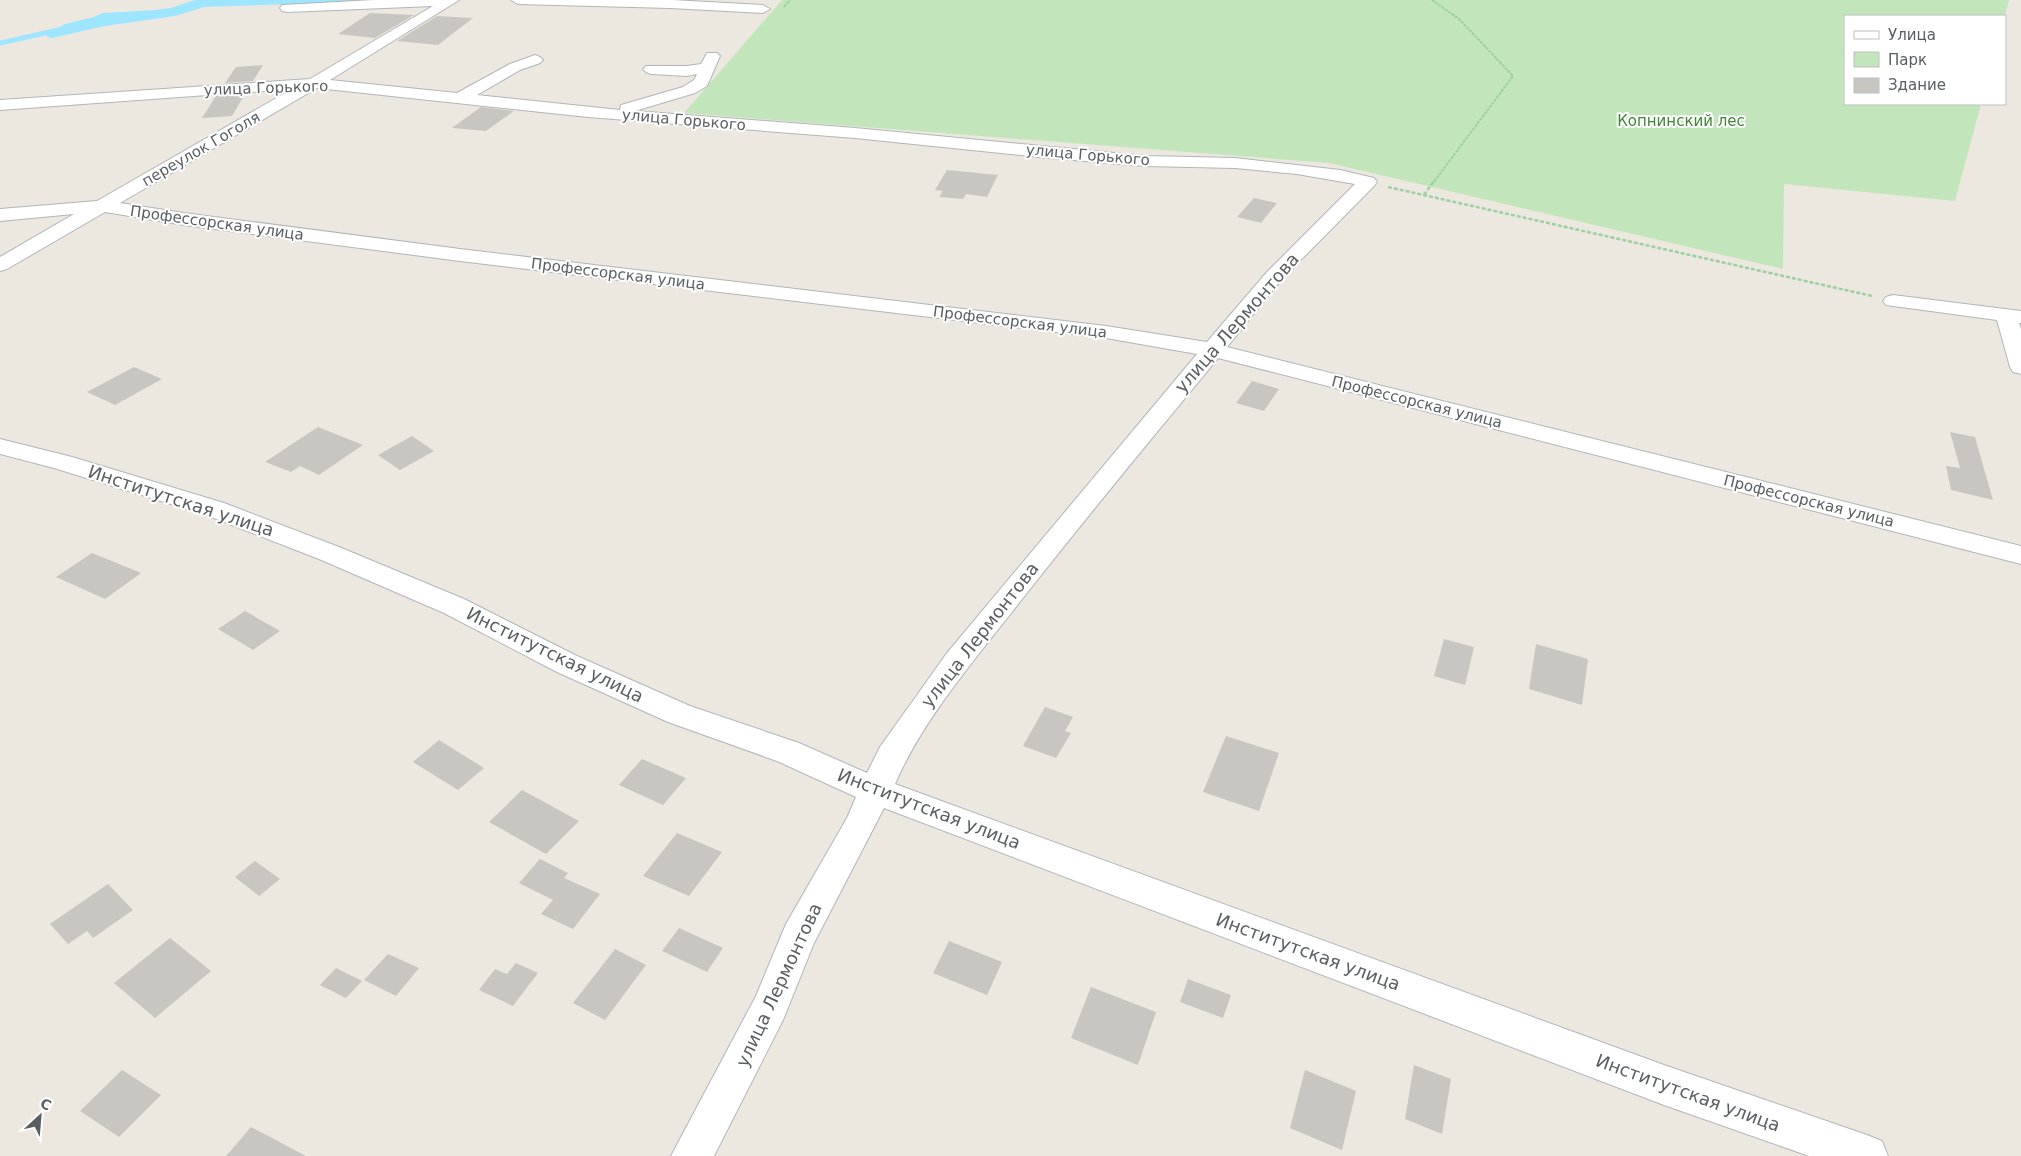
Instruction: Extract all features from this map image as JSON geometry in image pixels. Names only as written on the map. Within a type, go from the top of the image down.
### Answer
[{"type":"street","name":"переулок Гоголя","points":[[0,265],[314,83],[452,0]]},
{"type":"street","points":[[287,8],[461,0]]},
{"type":"street","points":[[518,0],[670,4],[762,9]]},
{"type":"street","points":[[461,98],[530,62],[488,63]]},
{"type":"street","points":[[612,114],[690,90],[701,83],[710,62],[687,71],[651,69]]},
{"type":"street","name":"улица Горького","points":[[0,105],[314,83],[612,114],[855,133],[1145,161],[1244,164],[1323,172],[1368,182]]},
{"type":"street","name":"улица Лермонтова","points":[[692,1156],[770,1007],[799,936],[860,825],[891,756],[957,661],[1051,544],[1274,276],[1368,182]]},
{"type":"street","name":"Профессорская улица","points":[[0,215],[103,206],[184,219],[460,255],[1106,332],[1213,350],[2021,555]]},
{"type":"street","points":[[1893,301],[2014,316],[2021,367]]},
{"type":"street","name":"Институтская улица","points":[[0,446],[63,462],[215,509],[329,553],[454,606],[566,664],[662,706],[788,752],[876,791],[1664,1085],[1867,1156]]},
{"type":"path","points":[[1424,195],[1513,76],[1459,19],[1432,0]]},
{"type":"path","points":[[1368,182],[1893,301]]},
{"type":"green space","name":"Копнинский лес","points":[[782,0],[2009,0],[2005,15],[1844,15],[1844,105],[1981,105],[1955,201],[1784,184],[1783,269],[1329,163],[684,113]]},
{"type":"water","points":[[195,0],[412,0],[204,7],[175,16],[105,26],[52,38],[45,35],[65,24],[103,13],[171,8]]},
{"type":"building","points":[[370,13],[414,15],[375,38],[338,34]]},
{"type":"building","points":[[437,16],[473,18],[438,45],[397,41]]},
{"type":"building","points":[[263,65],[253,81],[225,83],[236,67]]},
{"type":"building","points":[[245,94],[232,116],[202,118],[216,96]]},
{"type":"building","points":[[481,107],[514,111],[486,131],[452,128]]},
{"type":"building","points":[[947,170],[998,175],[987,197],[966,194],[963,199],[939,197],[943,191],[935,190]]},
{"type":"building","points":[[1254,198],[1277,203],[1261,223],[1237,217]]},
{"type":"building","points":[[134,367],[162,379],[115,405],[87,392]]},
{"type":"building","points":[[1252,381],[1279,389],[1264,411],[1236,403]]},
{"type":"building","points":[[318,427],[363,445],[319,475],[300,466],[291,472],[265,462]]},
{"type":"building","points":[[1950,432],[1975,437],[1993,500],[1951,490],[1946,466],[1960,468]]},
{"type":"building","points":[[412,436],[434,451],[400,470],[378,455]]},
{"type":"building","points":[[92,553],[141,573],[105,599],[56,577]]},
{"type":"building","points":[[245,611],[280,631],[253,650],[218,629]]},
{"type":"building","points":[[1444,639],[1474,647],[1465,685],[1434,676]]},
{"type":"building","points":[[1536,644],[1588,659],[1582,705],[1529,689]]},
{"type":"building","points":[[1045,707],[1073,717],[1065,731],[1071,733],[1056,758],[1023,746]]},
{"type":"building","points":[[1226,736],[1279,753],[1259,811],[1203,792]]},
{"type":"building","points":[[439,740],[484,768],[458,790],[413,762]]},
{"type":"building","points":[[642,759],[686,778],[663,805],[619,785]]},
{"type":"building","points":[[522,790],[579,821],[546,854],[489,822]]},
{"type":"building","points":[[677,833],[722,852],[689,896],[643,876]]},
{"type":"building","points":[[540,859],[568,873],[564,878],[600,894],[573,929],[541,914],[553,900],[519,883]]},
{"type":"building","points":[[255,861],[280,879],[259,896],[235,877]]},
{"type":"building","points":[[108,884],[133,910],[93,938],[87,931],[68,944],[50,924]]},
{"type":"building","points":[[679,928],[723,948],[707,972],[662,951]]},
{"type":"building","points":[[170,938],[211,971],[155,1018],[114,983]]},
{"type":"building","points":[[949,941],[1002,962],[987,995],[933,973]]},
{"type":"building","points":[[615,949],[646,965],[605,1020],[573,1003]]},
{"type":"building","points":[[388,954],[419,968],[396,996],[364,980]]},
{"type":"building","points":[[516,963],[538,973],[513,1006],[479,990],[495,969],[507,974]]},
{"type":"building","points":[[336,968],[362,981],[346,998],[320,985]]},
{"type":"building","points":[[1188,979],[1231,995],[1223,1018],[1180,1002]]},
{"type":"building","points":[[1091,987],[1156,1012],[1138,1065],[1071,1038]]},
{"type":"building","points":[[1414,1065],[1451,1079],[1442,1134],[1405,1119]]},
{"type":"building","points":[[122,1070],[161,1095],[119,1137],[80,1111]]},
{"type":"building","points":[[1305,1070],[1356,1091],[1342,1150],[1290,1128]]},
{"type":"building","points":[[251,1127],[306,1156],[226,1156]]},
{"type":"waterway","points":[[0,43],[58,30]]}]
